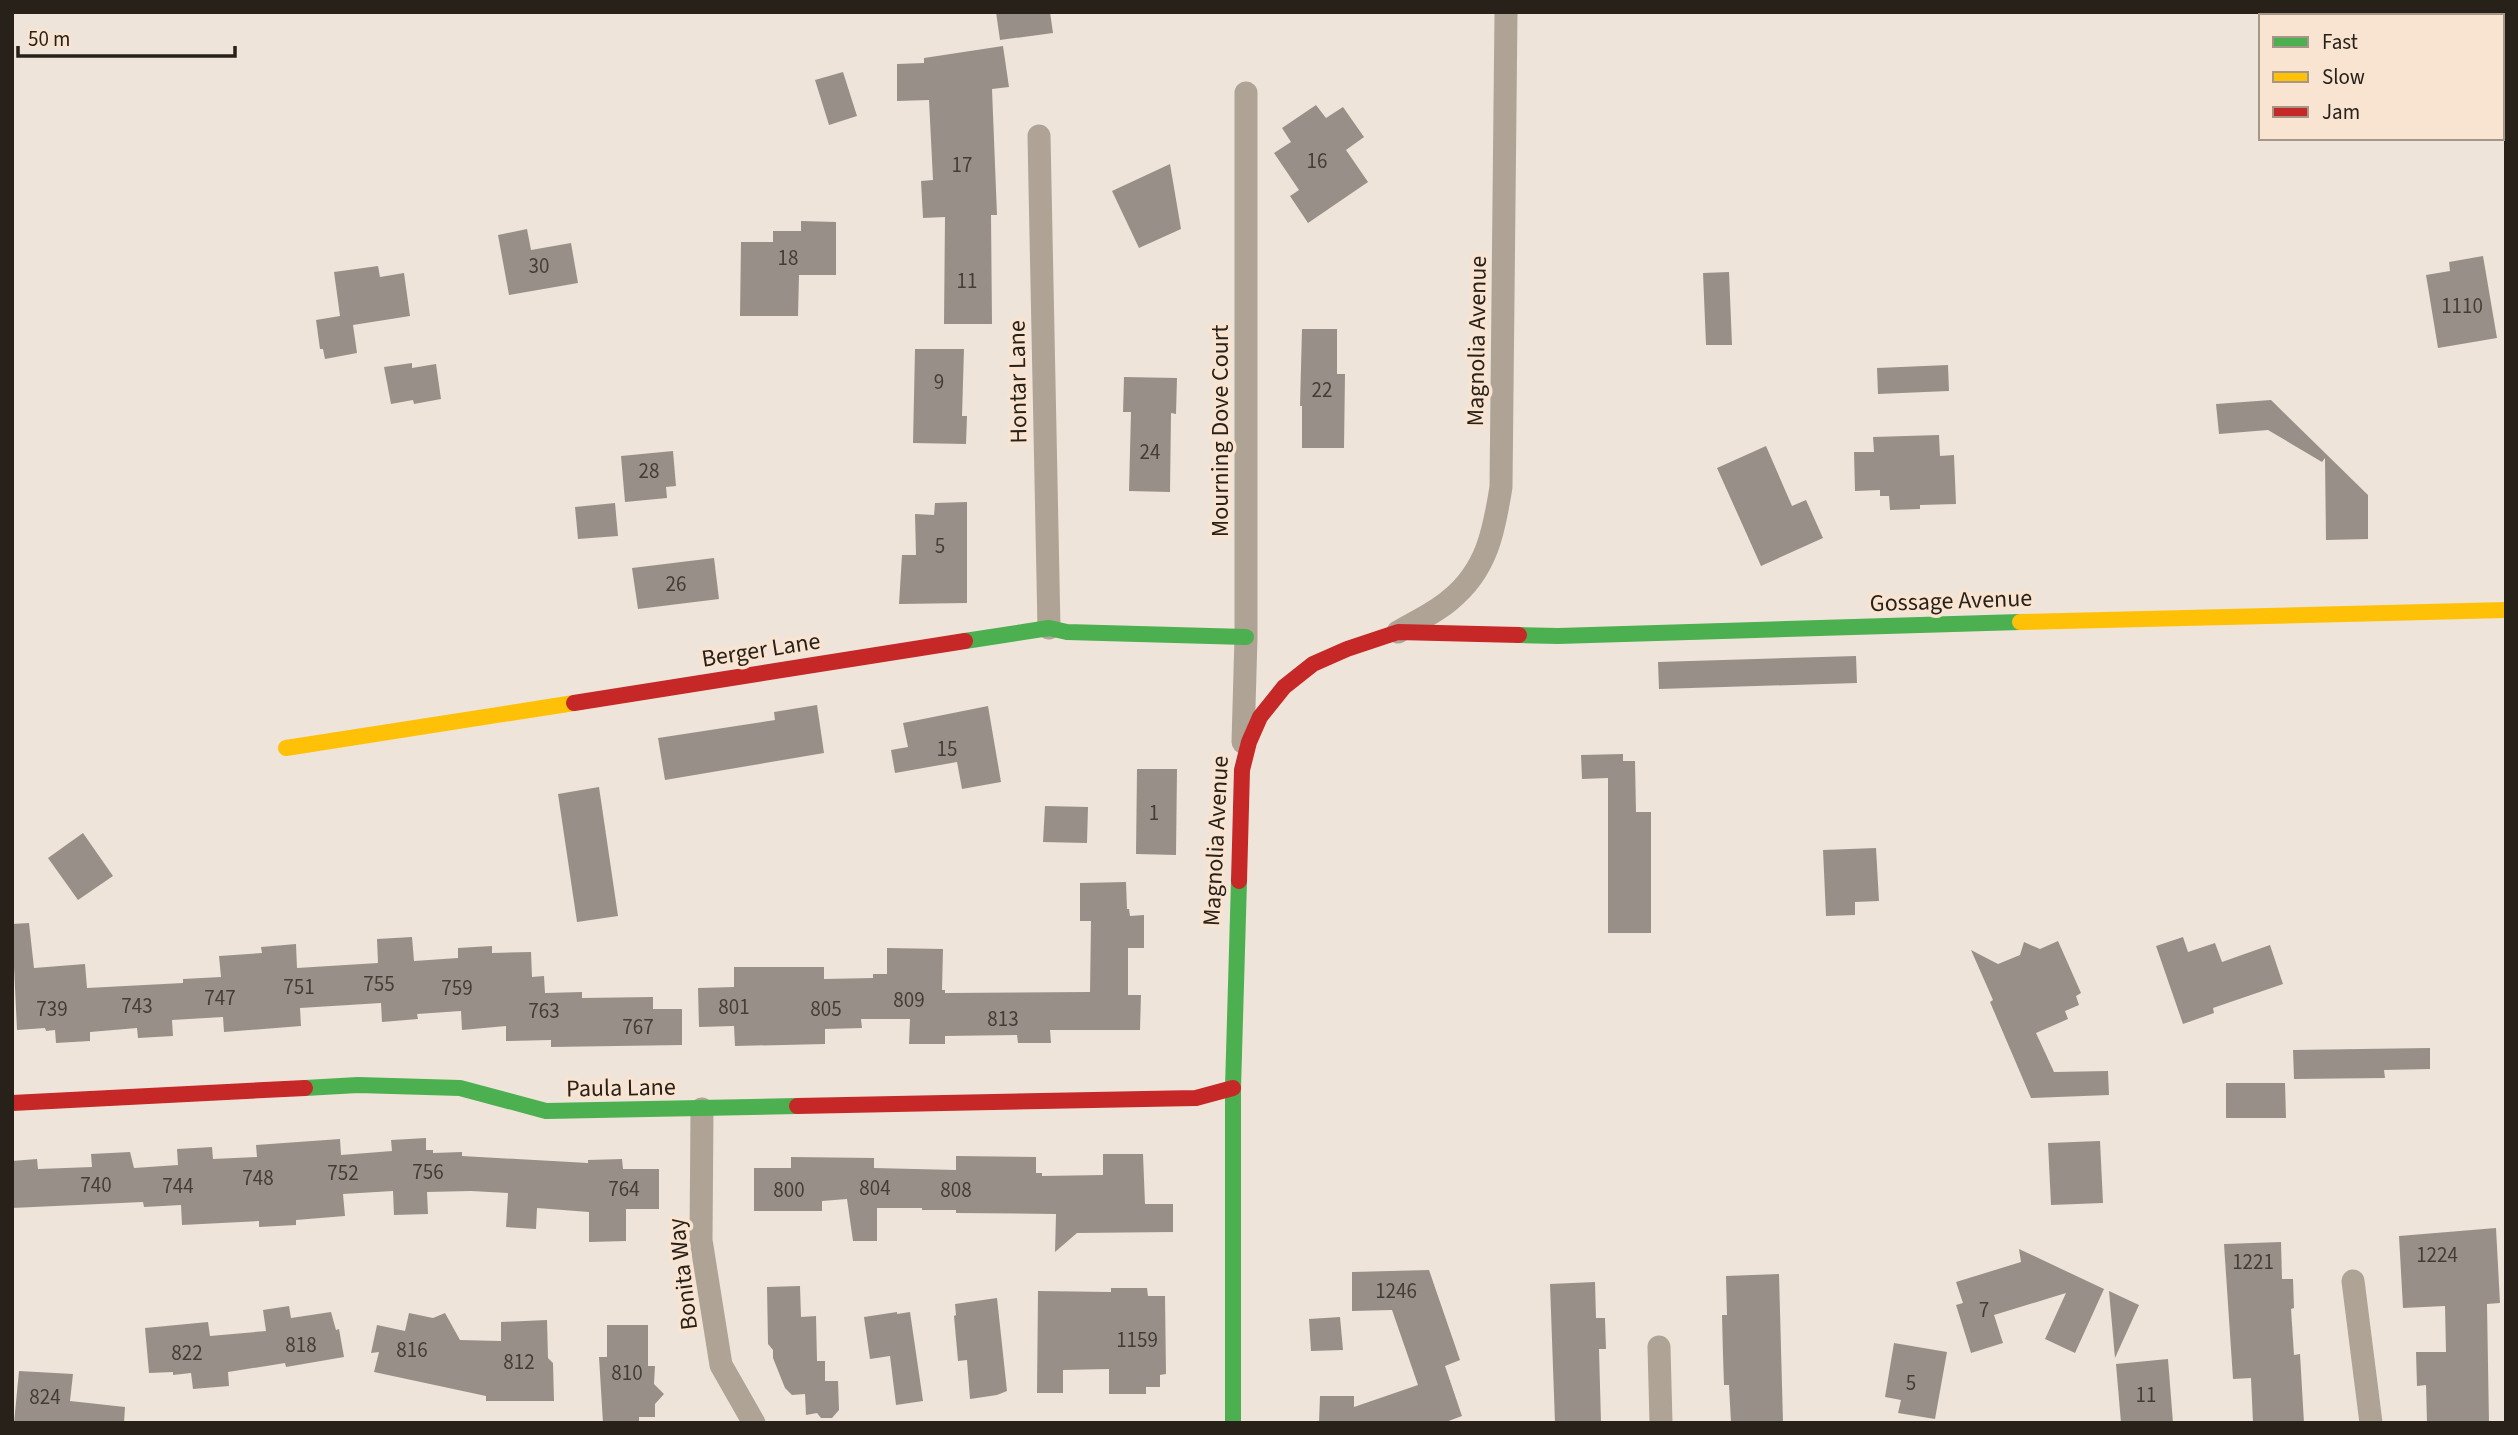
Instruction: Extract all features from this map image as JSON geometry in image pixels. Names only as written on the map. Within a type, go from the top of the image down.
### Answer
[{"type":"street","name":"Magnolia Avenue","points":[[1233,1423],[1233,1088],[1242,769],[1249,742],[1260,717],[1284,687],[1313,663],[1398,632],[1450,600],[1475,573],[1494,534],[1502,487],[1506,12]]},
{"type":"street","name":"Mourning Dove Court","points":[[1242,769],[1246,636],[1246,93]]},
{"type":"street","name":"Hontar Lane","points":[[1039,136],[1049,628]]},
{"type":"street","name":"Gossage Avenue","points":[[1398,632],[1558,636],[2506,610]]},
{"type":"street","name":"Berger Lane","points":[[285,748],[1049,628],[1068,632],[1246,636]]},
{"type":"street","name":"Paula Lane","points":[[12,1103],[358,1085],[460,1088],[546,1111],[1196,1098],[1233,1088]]},
{"type":"street","name":"Bonita Way","points":[[702,1109],[701,1240],[721,1366],[754,1423]]},
{"type":"street","points":[[2353,1281],[2371,1423]]},
{"type":"street","points":[[1659,1347],[1661,1423]]},
{"type":"building","points":[[996,12],[1050,12],[1053,33],[1000,40]]},
{"type":"building","points":[[1003,46],[1009,87],[992,89],[997,215],[991,215],[992,324],[944,324],[945,217],[923,218],[921,181],[933,180],[929,100],[897,101],[897,64],[924,63],[924,58]]},
{"type":"building","points":[[843,72],[857,116],[829,125],[815,80]]},
{"type":"building","points":[[1316,105],[1326,118],[1343,107],[1364,137],[1346,150],[1368,182],[1308,223],[1290,196],[1299,190],[1274,153],[1291,142],[1282,128]]},
{"type":"building","points":[[1170,164],[1181,229],[1139,248],[1112,191]]},
{"type":"building","points":[[801,221],[836,222],[836,275],[799,275],[798,316],[740,316],[741,242],[773,242],[773,231],[801,231]]},
{"type":"building","points":[[527,229],[531,250],[571,243],[578,283],[509,295],[498,235]]},
{"type":"building","points":[[2483,256],[2497,338],[2438,348],[2426,275],[2450,271],[2449,262]]},
{"type":"building","points":[[378,266],[380,277],[404,273],[410,316],[353,325],[357,353],[325,359],[323,349],[320,349],[316,320],[340,316],[334,272]]},
{"type":"building","points":[[1729,272],[1732,345],[1706,345],[1703,273]]},
{"type":"building","points":[[1302,329],[1337,329],[1337,374],[1345,374],[1344,448],[1302,448]]},
{"type":"building","points":[[915,349],[964,349],[962,416],[967,416],[966,444],[913,443]]},
{"type":"building","points":[[412,363],[412,368],[436,364],[441,399],[414,404],[413,400],[391,404],[384,367]]},
{"type":"building","points":[[1948,365],[1949,391],[1878,394],[1877,368]]},
{"type":"building","points":[[1124,377],[1177,378],[1176,414],[1171,413],[1170,492],[1129,491],[1131,412],[1123,412]]},
{"type":"building","points":[[2271,400],[2368,495],[2368,539],[2326,540],[2325,458],[2322,462],[2268,430],[2219,434],[2216,404]]},
{"type":"building","points":[[1939,435],[1940,456],[1954,455],[1956,504],[1920,505],[1920,509],[1890,510],[1889,496],[1880,496],[1880,490],[1855,491],[1854,452],[1874,452],[1873,437]]},
{"type":"building","points":[[1766,446],[1792,506],[1806,500],[1823,538],[1761,566],[1717,468]]},
{"type":"building","points":[[673,451],[676,486],[666,487],[667,498],[625,502],[621,456]]},
{"type":"building","points":[[967,502],[967,603],[899,604],[902,555],[916,555],[915,514],[934,515],[935,503]]},
{"type":"building","points":[[615,503],[618,536],[578,539],[575,507]]},
{"type":"building","points":[[714,558],[719,599],[638,609],[632,568]]},
{"type":"building","points":[[1856,656],[1857,683],[1659,689],[1658,662]]},
{"type":"building","points":[[817,705],[824,753],[665,780],[658,738],[775,720],[774,712]]},
{"type":"building","points":[[988,706],[1001,782],[962,789],[957,762],[895,773],[891,750],[908,747],[903,723]]},
{"type":"building","points":[[1623,754],[1623,761],[1635,761],[1636,812],[1651,812],[1651,933],[1608,933],[1608,778],[1582,779],[1581,755]]},
{"type":"building","points":[[1137,769],[1177,769],[1176,855],[1136,854]]},
{"type":"building","points":[[599,787],[618,916],[577,922],[558,794]]},
{"type":"building","points":[[1045,806],[1088,807],[1087,843],[1043,842]]},
{"type":"building","points":[[83,833],[113,876],[78,900],[48,858]]},
{"type":"building","points":[[1876,848],[1879,901],[1855,902],[1855,915],[1826,916],[1823,850]]},
{"type":"building","points":[[1126,882],[1127,909],[1130,916],[1144,915],[1144,948],[1128,948],[1128,995],[1141,995],[1140,1030],[1050,1030],[1051,1043],[1018,1043],[1017,1035],[945,1036],[945,1044],[909,1044],[910,1019],[861,1019],[862,1028],[825,1029],[825,1044],[735,1046],[734,1026],[699,1027],[698,988],[734,987],[734,967],[824,967],[824,979],[873,978],[873,974],[887,974],[887,948],[943,949],[942,990],[945,990],[945,993],[1090,992],[1091,921],[1080,921],[1080,883]]},
{"type":"building","points":[[29,923],[34,968],[85,964],[87,988],[183,983],[183,979],[221,977],[219,956],[262,953],[261,947],[296,944],[297,968],[378,963],[377,939],[412,937],[414,961],[458,958],[458,948],[492,946],[492,953],[531,952],[532,977],[544,976],[545,993],[582,992],[582,998],[653,997],[653,1009],[682,1009],[682,1045],[551,1047],[551,1040],[506,1041],[506,1026],[462,1030],[461,1011],[417,1014],[418,1019],[382,1022],[381,1003],[300,1008],[301,1026],[224,1032],[223,1017],[172,1020],[173,1036],[138,1038],[137,1028],[90,1032],[90,1041],[56,1043],[55,1030],[17,1030],[12,924]]},
{"type":"building","points":[[2183,937],[2188,952],[2215,943],[2222,962],[2270,945],[2283,984],[2213,1008],[2214,1013],[2183,1024],[2156,946]]},
{"type":"building","points":[[2058,941],[2081,993],[2076,996],[2079,1005],[2065,1011],[2068,1019],[2036,1033],[2054,1072],[2108,1071],[2109,1095],[2031,1098],[1971,950],[1998,964],[2020,955],[2024,942],[2040,949]]},
{"type":"building","points":[[2430,1048],[2430,1069],[2384,1070],[2385,1078],[2294,1079],[2293,1050]]},
{"type":"building","points":[[2226,1083],[2285,1083],[2286,1118],[2226,1118]]},
{"type":"building","points":[[426,1138],[426,1150],[433,1150],[433,1153],[462,1152],[462,1156],[588,1163],[588,1160],[622,1159],[623,1169],[659,1169],[659,1209],[626,1209],[626,1241],[589,1242],[589,1212],[537,1208],[536,1229],[506,1227],[508,1193],[427,1192],[428,1214],[394,1215],[393,1191],[343,1194],[345,1216],[296,1220],[296,1225],[259,1227],[259,1221],[182,1225],[181,1205],[144,1207],[143,1202],[12,1208],[12,1161],[37,1159],[38,1169],[92,1167],[91,1154],[130,1152],[134,1168],[178,1165],[177,1149],[212,1147],[213,1159],[257,1157],[256,1145],[340,1139],[341,1155],[392,1151],[391,1140]]},
{"type":"building","points":[[2100,1141],[2103,1203],[2051,1205],[2048,1143]]},
{"type":"building","points":[[1103,1154],[1143,1154],[1145,1204],[1173,1204],[1173,1232],[1077,1233],[1055,1252],[1056,1214],[956,1213],[956,1210],[877,1208],[877,1241],[853,1241],[847,1199],[822,1201],[822,1211],[754,1211],[754,1168],[791,1168],[791,1157],[874,1158],[874,1168],[956,1170],[956,1156],[1036,1157],[1036,1173],[1042,1173],[1042,1176],[1103,1175]]},
{"type":"building","points":[[2496,1228],[2500,1303],[2487,1304],[2489,1423],[2427,1423],[2426,1385],[2417,1386],[2416,1352],[2446,1352],[2445,1306],[2403,1308],[2399,1236]]},
{"type":"building","points":[[2281,1242],[2282,1279],[2293,1279],[2294,1308],[2291,1309],[2294,1355],[2300,1354],[2304,1423],[2253,1423],[2251,1378],[2233,1379],[2224,1244]]},
{"type":"building","points":[[2019,1249],[2104,1289],[2075,1353],[2045,1339],[2066,1293],[1994,1315],[2003,1343],[1971,1353],[1956,1305],[1963,1303],[1956,1282],[2021,1262]]},
{"type":"building","points":[[1429,1270],[1460,1360],[1445,1366],[1462,1416],[1443,1423],[1319,1423],[1320,1396],[1354,1396],[1354,1407],[1418,1385],[1392,1310],[1352,1311],[1352,1272]]},
{"type":"building","points":[[1779,1274],[1783,1423],[1731,1423],[1729,1385],[1724,1385],[1722,1315],[1727,1315],[1726,1276]]},
{"type":"building","points":[[1595,1282],[1596,1318],[1605,1318],[1606,1349],[1599,1349],[1601,1423],[1555,1423],[1550,1284]]},
{"type":"building","points":[[800,1286],[801,1317],[816,1316],[817,1361],[825,1361],[825,1381],[838,1381],[839,1410],[832,1418],[821,1418],[817,1413],[806,1415],[805,1394],[792,1395],[785,1388],[773,1358],[773,1350],[768,1344],[767,1287]]},
{"type":"building","points":[[1111,1288],[1147,1288],[1148,1296],[1165,1296],[1166,1374],[1160,1375],[1160,1387],[1146,1387],[1146,1394],[1109,1394],[1109,1369],[1063,1370],[1063,1393],[1037,1393],[1038,1291],[1111,1292]]},
{"type":"building","points":[[2109,1291],[2139,1305],[2115,1358]]},
{"type":"building","points":[[997,1298],[1007,1391],[970,1399],[967,1360],[958,1361],[955,1304]]},
{"type":"building","points":[[289,1306],[291,1318],[331,1312],[336,1330],[339,1329],[344,1357],[286,1367],[285,1363],[228,1372],[229,1386],[193,1389],[191,1373],[149,1373],[145,1328],[208,1322],[210,1336],[266,1331],[263,1310]]},
{"type":"building","points":[[910,1312],[923,1401],[896,1405],[890,1356],[870,1359],[864,1317]]},
{"type":"building","points":[[409,1313],[433,1318],[445,1313],[460,1340],[501,1341],[501,1322],[547,1320],[548,1358],[553,1363],[554,1401],[486,1401],[486,1396],[374,1372],[379,1352],[371,1353],[377,1325],[405,1331]]},
{"type":"building","points":[[1340,1317],[1343,1350],[1311,1351],[1309,1319]]},
{"type":"building","points":[[607,1325],[648,1325],[648,1366],[655,1366],[654,1384],[664,1394],[655,1404],[655,1417],[639,1417],[639,1423],[603,1423],[599,1357],[607,1357]]},
{"type":"building","points":[[1894,1343],[1947,1352],[1935,1419],[1898,1413],[1901,1400],[1885,1397]]},
{"type":"building","points":[[2168,1359],[2173,1423],[2121,1423],[2116,1364]]},
{"type":"building","points":[[19,1371],[73,1374],[70,1401],[125,1407],[124,1423],[14,1423]]},
{"type":"traffic: fast","points":[[1519,635],[2020,622]]},
{"type":"traffic: fast","points":[[965,641],[1049,628],[1067,632],[1246,637]]},
{"type":"traffic: fast","points":[[1233,1423],[1233,1088],[1239,881]]},
{"type":"traffic: fast","points":[[305,1088],[358,1085],[460,1088],[546,1111],[797,1106]]},
{"type":"traffic: slow","points":[[2020,622],[2506,610]]},
{"type":"traffic: slow","points":[[286,748],[574,703]]},
{"type":"traffic: jam","points":[[1239,881],[1242,770],[1249,742],[1260,717],[1284,687],[1313,664],[1398,632],[1519,635]]},
{"type":"traffic: jam","points":[[574,703],[965,641]]},
{"type":"traffic: jam","points":[[12,1103],[305,1088]]},
{"type":"traffic: jam","points":[[797,1106],[1196,1098],[1233,1088]]}]
